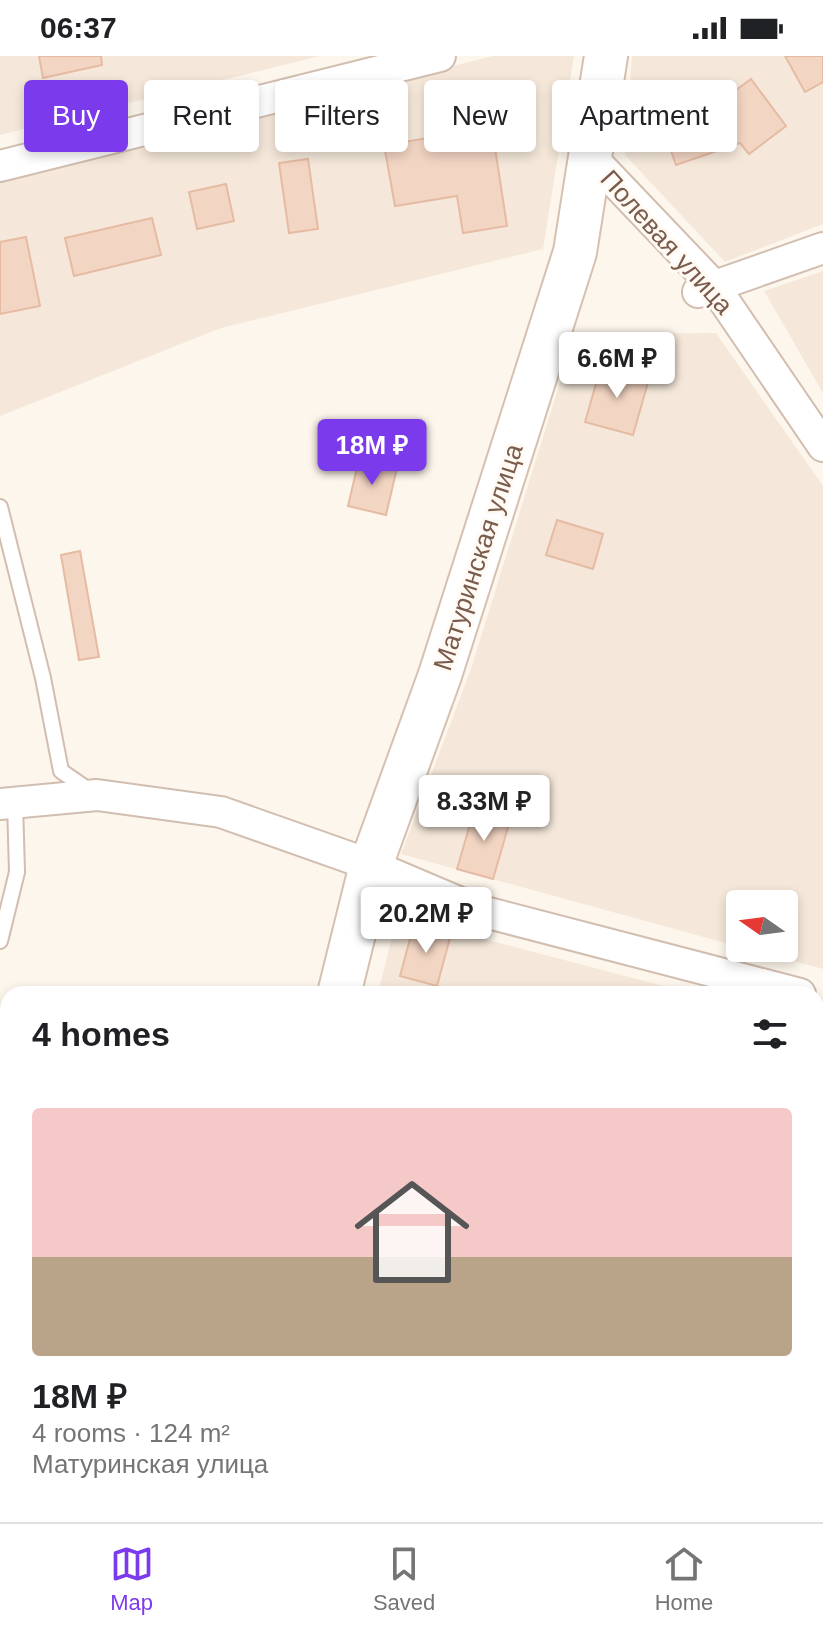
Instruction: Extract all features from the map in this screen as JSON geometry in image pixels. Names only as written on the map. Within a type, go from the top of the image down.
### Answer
[{"type":"street","points":[[0,166],[440,56]]},
{"type":"street","name":"Матуринская улица","points":[[341,986],[371,865],[445,660],[575,252],[606,56]]},
{"type":"street","name":"Полевая улица","points":[[591,157],[706,289],[823,446]]},
{"type":"street","points":[[706,289],[823,248]]},
{"type":"street","points":[[8,803],[97,795],[221,812],[371,865],[477,910],[769,986]]},
{"type":"lane","points":[[0,507],[43,678],[61,771],[97,795]]},
{"type":"lane","points":[[0,941],[17,872],[8,803]]},
{"type":"shaded area","points":[[0,56],[320,56],[223,80],[144,80],[144,99],[128,103],[128,80],[24,80],[24,129],[0,135]]},
{"type":"shaded area","points":[[493,56],[574,56],[570,80],[552,80],[552,152],[559,152],[543,249],[221,328],[0,416],[0,180],[111,152],[128,152],[128,148],[144,144],[144,152],[259,152],[259,115],[275,111],[275,152],[408,152],[408,80],[398,80]]},
{"type":"shaded area","points":[[632,56],[823,56],[823,224],[725,262],[625,155],[625,152],[737,152],[737,80],[630,80]]},
{"type":"shaded area","points":[[823,271],[823,393],[764,291]]},
{"type":"shaded area","points":[[716,333],[823,486],[823,969],[797,962],[798,890],[726,890],[726,943],[401,854],[471,669],[575,334]]},
{"type":"shaded area","points":[[397,916],[664,986],[380,986]]},
{"type":"building","points":[[39,56],[101,56],[102,65],[43,78]]},
{"type":"building","points":[[785,56],[823,56],[823,82],[805,92]]},
{"type":"building","points":[[751,79],[786,126],[749,154],[740,143],[737,144],[737,89]]},
{"type":"building","points":[[424,139],[424,152],[496,152],[507,226],[463,233],[457,196],[395,206],[385,152],[408,152],[408,141]]},
{"type":"building","points":[[671,152],[714,152],[676,165]]},
{"type":"building","points":[[308,159],[318,229],[289,233],[279,163]]},
{"type":"building","points":[[226,184],[234,221],[197,229],[189,192]]},
{"type":"building","points":[[152,218],[161,255],[74,276],[65,238]]},
{"type":"building","points":[[26,237],[40,306],[0,314],[0,242]]},
{"type":"building","points":[[601,366],[649,379],[633,435],[585,422]]},
{"type":"building","points":[[359,459],[397,468],[386,515],[348,506]]},
{"type":"building","points":[[557,520],[603,534],[593,569],[546,555]]},
{"type":"building","points":[[80,551],[99,657],[79,660],[61,555]]},
{"type":"building","points":[[475,807],[511,817],[493,879],[457,869]]},
{"type":"building","points":[[414,924],[451,934],[437,986],[400,976]]}]
